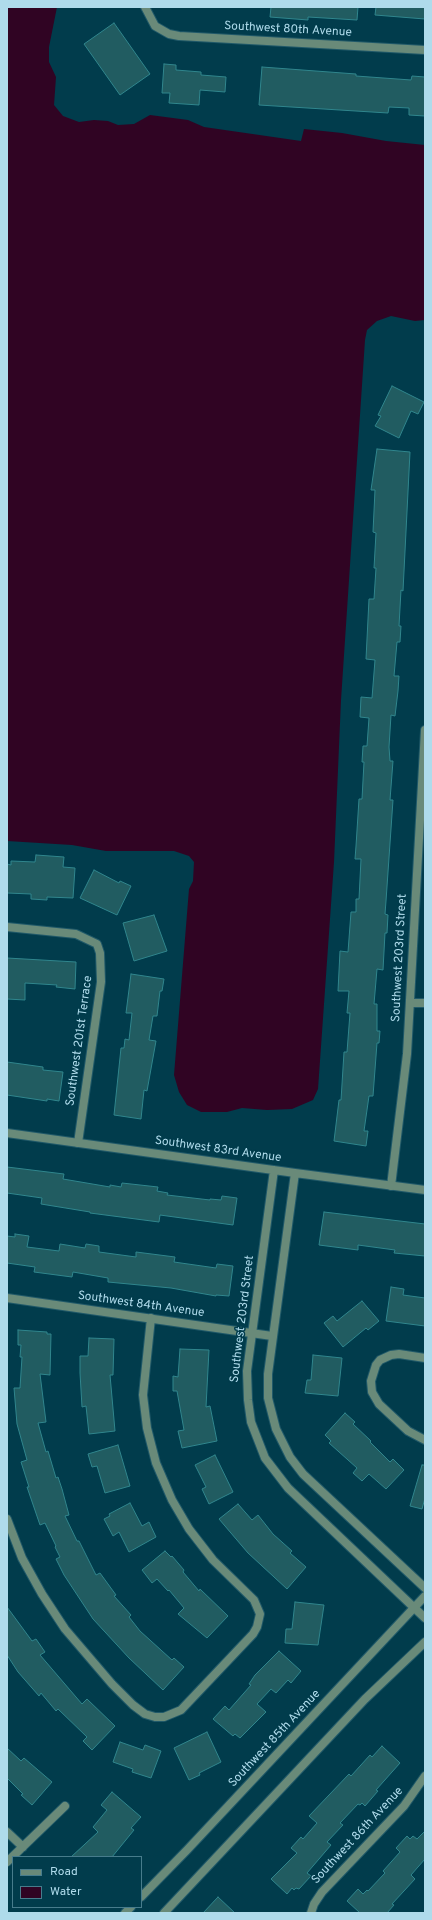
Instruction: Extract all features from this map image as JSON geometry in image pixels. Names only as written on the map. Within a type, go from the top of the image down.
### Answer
[{"type":"street","name":"Southwest 80th Avenue","points":[[146,7],[152,24],[163,31],[179,36],[425,50]]},
{"type":"street","name":"Southwest 203rd Street","points":[[391,1186],[405,1073],[425,730]]},
{"type":"street","name":"Southwest 201st Terrace","points":[[7,927],[76,934],[97,944],[102,964],[101,982],[78,1143]]},
{"type":"street","points":[[410,1003],[425,1003]]},
{"type":"street","name":"Southwest 83rd Avenue","points":[[7,1133],[425,1190]]},
{"type":"street","name":"Southwest 203rd Street","points":[[274,1170],[247,1377],[249,1411],[260,1446],[270,1466],[300,1501],[425,1618]]},
{"type":"street","points":[[295,1173],[268,1374],[268,1398],[276,1429],[286,1452],[303,1474],[425,1588]]},
{"type":"street","name":"Southwest 84th Avenue","points":[[7,1298],[253,1332],[272,1336]]},
{"type":"street","points":[[7,1519],[17,1546],[39,1589],[74,1641],[92,1663],[139,1710],[150,1716],[164,1718],[176,1714],[186,1706],[247,1641],[257,1628],[259,1611],[250,1594],[220,1568],[204,1550],[189,1529],[172,1500],[156,1463],[147,1428],[143,1395],[150,1318]]},
{"type":"street","points":[[425,1358],[399,1354],[380,1360],[374,1369],[371,1381],[372,1392],[379,1404],[408,1431],[425,1440]]},
{"type":"street","name":"Southwest 85th Avenue","points":[[142,1896],[216,1820],[425,1596]]},
{"type":"street","points":[[164,1913],[365,1699],[425,1642]]},
{"type":"street","name":"Southwest 86th Avenue","points":[[311,1913],[314,1904],[322,1892],[404,1806],[425,1776]]},
{"type":"street","points":[[13,1856],[65,1806]]},
{"type":"street","points":[[7,1832],[23,1847]]},
{"type":"water","points":[[7,7],[57,7],[49,47],[49,62],[56,77],[54,105],[63,116],[79,122],[94,120],[108,121],[118,125],[134,124],[150,115],[188,120],[204,127],[301,141],[304,129],[425,145],[425,320],[415,321],[391,316],[377,321],[367,330],[365,340],[341,700],[334,862],[318,1089],[313,1100],[292,1109],[267,1110],[242,1108],[227,1112],[201,1112],[187,1105],[179,1092],[174,1075],[189,889],[193,881],[194,862],[189,856],[174,851],[106,851],[72,845],[7,841]]},
{"type":"building","points":[[271,7],[358,7],[357,20],[308,17],[308,20],[270,17]]},
{"type":"building","points":[[376,7],[425,7],[425,19],[375,15]]},
{"type":"building","points":[[114,23],[150,74],[120,95],[84,44]]},
{"type":"building","points":[[164,64],[176,65],[176,70],[201,72],[201,75],[226,77],[225,92],[200,90],[199,105],[169,103],[170,93],[162,93]]},
{"type":"building","points":[[262,67],[411,80],[412,76],[425,77],[425,116],[409,115],[409,108],[389,107],[388,113],[259,105]]},
{"type":"building","points":[[392,386],[424,402],[418,414],[411,411],[399,438],[375,426],[381,416],[378,415]]},
{"type":"building","points":[[377,449],[410,452],[403,591],[401,590],[399,626],[401,626],[400,642],[397,642],[394,676],[399,676],[398,691],[395,716],[391,715],[389,747],[390,761],[393,761],[390,800],[393,800],[385,914],[388,915],[387,933],[385,933],[383,970],[377,969],[374,1004],[377,1004],[377,1031],[380,1031],[379,1043],[377,1043],[373,1096],[369,1096],[364,1131],[368,1131],[366,1146],[334,1141],[339,1100],[341,1100],[344,1052],[347,1052],[350,1013],[347,1013],[349,991],[338,991],[340,951],[348,952],[351,912],[356,912],[356,899],[359,899],[361,859],[355,859],[359,799],[362,799],[364,762],[362,762],[363,746],[367,746],[369,718],[360,717],[361,697],[372,698],[375,660],[366,659],[369,599],[374,599],[376,568],[374,568],[376,533],[373,532],[375,490],[371,490]]},
{"type":"building","points":[[36,855],[64,857],[63,867],[75,868],[73,898],[47,897],[47,900],[31,899],[31,894],[7,893],[7,864],[11,865],[11,861],[35,862]]},
{"type":"building","points":[[94,870],[119,883],[120,881],[131,886],[117,915],[80,898]]},
{"type":"building","points":[[154,915],[167,951],[134,961],[123,923]]},
{"type":"building","points":[[7,958],[76,962],[75,989],[56,987],[57,985],[25,983],[25,1000],[7,999]]},
{"type":"building","points":[[131,974],[164,979],[162,991],[160,991],[157,1016],[153,1016],[149,1040],[156,1041],[147,1091],[144,1090],[141,1119],[114,1115],[121,1048],[124,1048],[125,1039],[129,1040],[132,1013],[126,1013]]},
{"type":"building","points":[[7,1062],[43,1067],[43,1070],[63,1072],[59,1101],[47,1099],[47,1101],[7,1095]]},
{"type":"building","points":[[7,1167],[64,1174],[63,1179],[110,1187],[110,1185],[121,1187],[122,1183],[158,1187],[157,1191],[168,1193],[167,1195],[210,1200],[221,1200],[222,1196],[237,1198],[233,1225],[160,1215],[159,1222],[90,1213],[41,1204],[42,1198],[7,1193]]},
{"type":"building","points":[[324,1212],[425,1224],[425,1256],[394,1253],[395,1250],[358,1245],[358,1250],[319,1245]]},
{"type":"building","points":[[15,1234],[29,1236],[27,1247],[59,1251],[60,1244],[85,1248],[86,1244],[99,1246],[99,1252],[136,1257],[136,1252],[175,1257],[174,1262],[216,1268],[217,1264],[233,1266],[229,1296],[216,1296],[171,1288],[108,1282],[108,1278],[73,1272],[72,1277],[34,1272],[35,1267],[7,1263],[7,1236],[15,1237]]},
{"type":"building","points":[[391,1287],[404,1289],[403,1295],[425,1298],[425,1326],[386,1321]]},
{"type":"building","points":[[362,1301],[379,1321],[368,1330],[366,1328],[343,1347],[324,1323],[333,1316],[337,1321]]},
{"type":"building","points":[[18,1330],[47,1332],[47,1334],[51,1334],[50,1375],[40,1374],[46,1422],[38,1423],[46,1452],[48,1451],[56,1478],[58,1477],[62,1489],[69,1515],[65,1516],[96,1575],[100,1573],[116,1595],[114,1596],[131,1615],[129,1617],[140,1631],[172,1660],[174,1658],[184,1667],[163,1690],[129,1658],[93,1619],[64,1575],[56,1559],[60,1557],[45,1523],[40,1525],[27,1487],[29,1487],[21,1462],[27,1460],[17,1424],[14,1388],[20,1388],[22,1357],[20,1357],[21,1345],[18,1345]]},
{"type":"building","points":[[89,1338],[114,1339],[113,1375],[110,1375],[115,1431],[89,1434],[86,1406],[82,1407],[80,1356],[88,1356]]},
{"type":"building","points":[[180,1349],[209,1350],[206,1407],[210,1406],[217,1441],[182,1448],[178,1431],[184,1430],[177,1391],[173,1391],[173,1376],[178,1377]]},
{"type":"building","points":[[313,1355],[342,1358],[338,1396],[305,1393],[307,1380],[311,1380]]},
{"type":"building","points":[[345,1413],[355,1422],[353,1424],[390,1462],[393,1459],[404,1470],[386,1489],[369,1474],[362,1481],[353,1473],[357,1468],[329,1443],[331,1441],[325,1435]]},
{"type":"building","points":[[118,1445],[130,1486],[105,1493],[97,1466],[92,1467],[88,1454]]},
{"type":"building","points":[[215,1455],[233,1492],[209,1504],[202,1489],[206,1487],[195,1465]]},
{"type":"building","points":[[422,1465],[425,1465],[425,1498],[422,1509],[410,1506]]},
{"type":"building","points":[[130,1503],[142,1526],[149,1522],[156,1537],[129,1552],[119,1532],[113,1536],[104,1519],[110,1516],[109,1514]]},
{"type":"building","points":[[238,1504],[252,1520],[258,1515],[273,1534],[292,1551],[290,1553],[306,1567],[287,1589],[248,1553],[219,1519]]},
{"type":"building","points":[[165,1551],[171,1557],[172,1556],[184,1570],[183,1572],[199,1591],[200,1589],[228,1616],[207,1638],[178,1614],[184,1608],[169,1590],[168,1591],[157,1579],[152,1583],[142,1570]]},
{"type":"building","points":[[295,1602],[324,1605],[318,1645],[285,1643],[286,1629],[292,1629]]},
{"type":"building","points":[[7,1607],[32,1641],[36,1639],[45,1652],[40,1655],[82,1704],[87,1699],[115,1726],[92,1750],[83,1741],[87,1737],[58,1709],[56,1711],[41,1693],[39,1696],[18,1672],[7,1655]]},
{"type":"building","points":[[279,1651],[301,1671],[291,1683],[288,1680],[276,1693],[271,1689],[257,1704],[266,1712],[240,1738],[235,1734],[233,1736],[213,1719],[225,1706],[229,1710],[251,1685],[249,1684],[255,1675]]},
{"type":"building","points":[[207,1732],[221,1762],[189,1780],[174,1748]]},
{"type":"building","points":[[120,1742],[143,1750],[145,1745],[161,1751],[151,1778],[132,1772],[133,1769],[113,1762]]},
{"type":"building","points":[[382,1746],[400,1763],[376,1790],[378,1791],[365,1806],[362,1803],[360,1805],[358,1804],[340,1823],[343,1825],[327,1842],[331,1845],[307,1873],[311,1876],[299,1889],[296,1888],[294,1890],[292,1888],[287,1894],[271,1879],[297,1853],[291,1848],[301,1837],[303,1839],[317,1823],[309,1816],[349,1774],[351,1776],[370,1755],[372,1757]]},
{"type":"building","points":[[7,1748],[21,1761],[24,1758],[52,1782],[32,1805],[21,1795],[23,1794],[7,1778]]},
{"type":"building","points":[[112,1792],[141,1817],[131,1828],[134,1830],[113,1856],[72,1856],[98,1832],[93,1827],[107,1810],[101,1805]]},
{"type":"building","points":[[425,1831],[425,1859],[411,1875],[415,1879],[392,1904],[394,1905],[387,1913],[360,1913],[347,1901],[358,1889],[363,1894],[367,1890],[368,1891],[385,1873],[383,1871],[400,1852],[396,1848],[407,1836],[410,1839],[413,1836],[417,1839]]},
{"type":"building","points":[[218,1897],[235,1913],[203,1913]]}]
